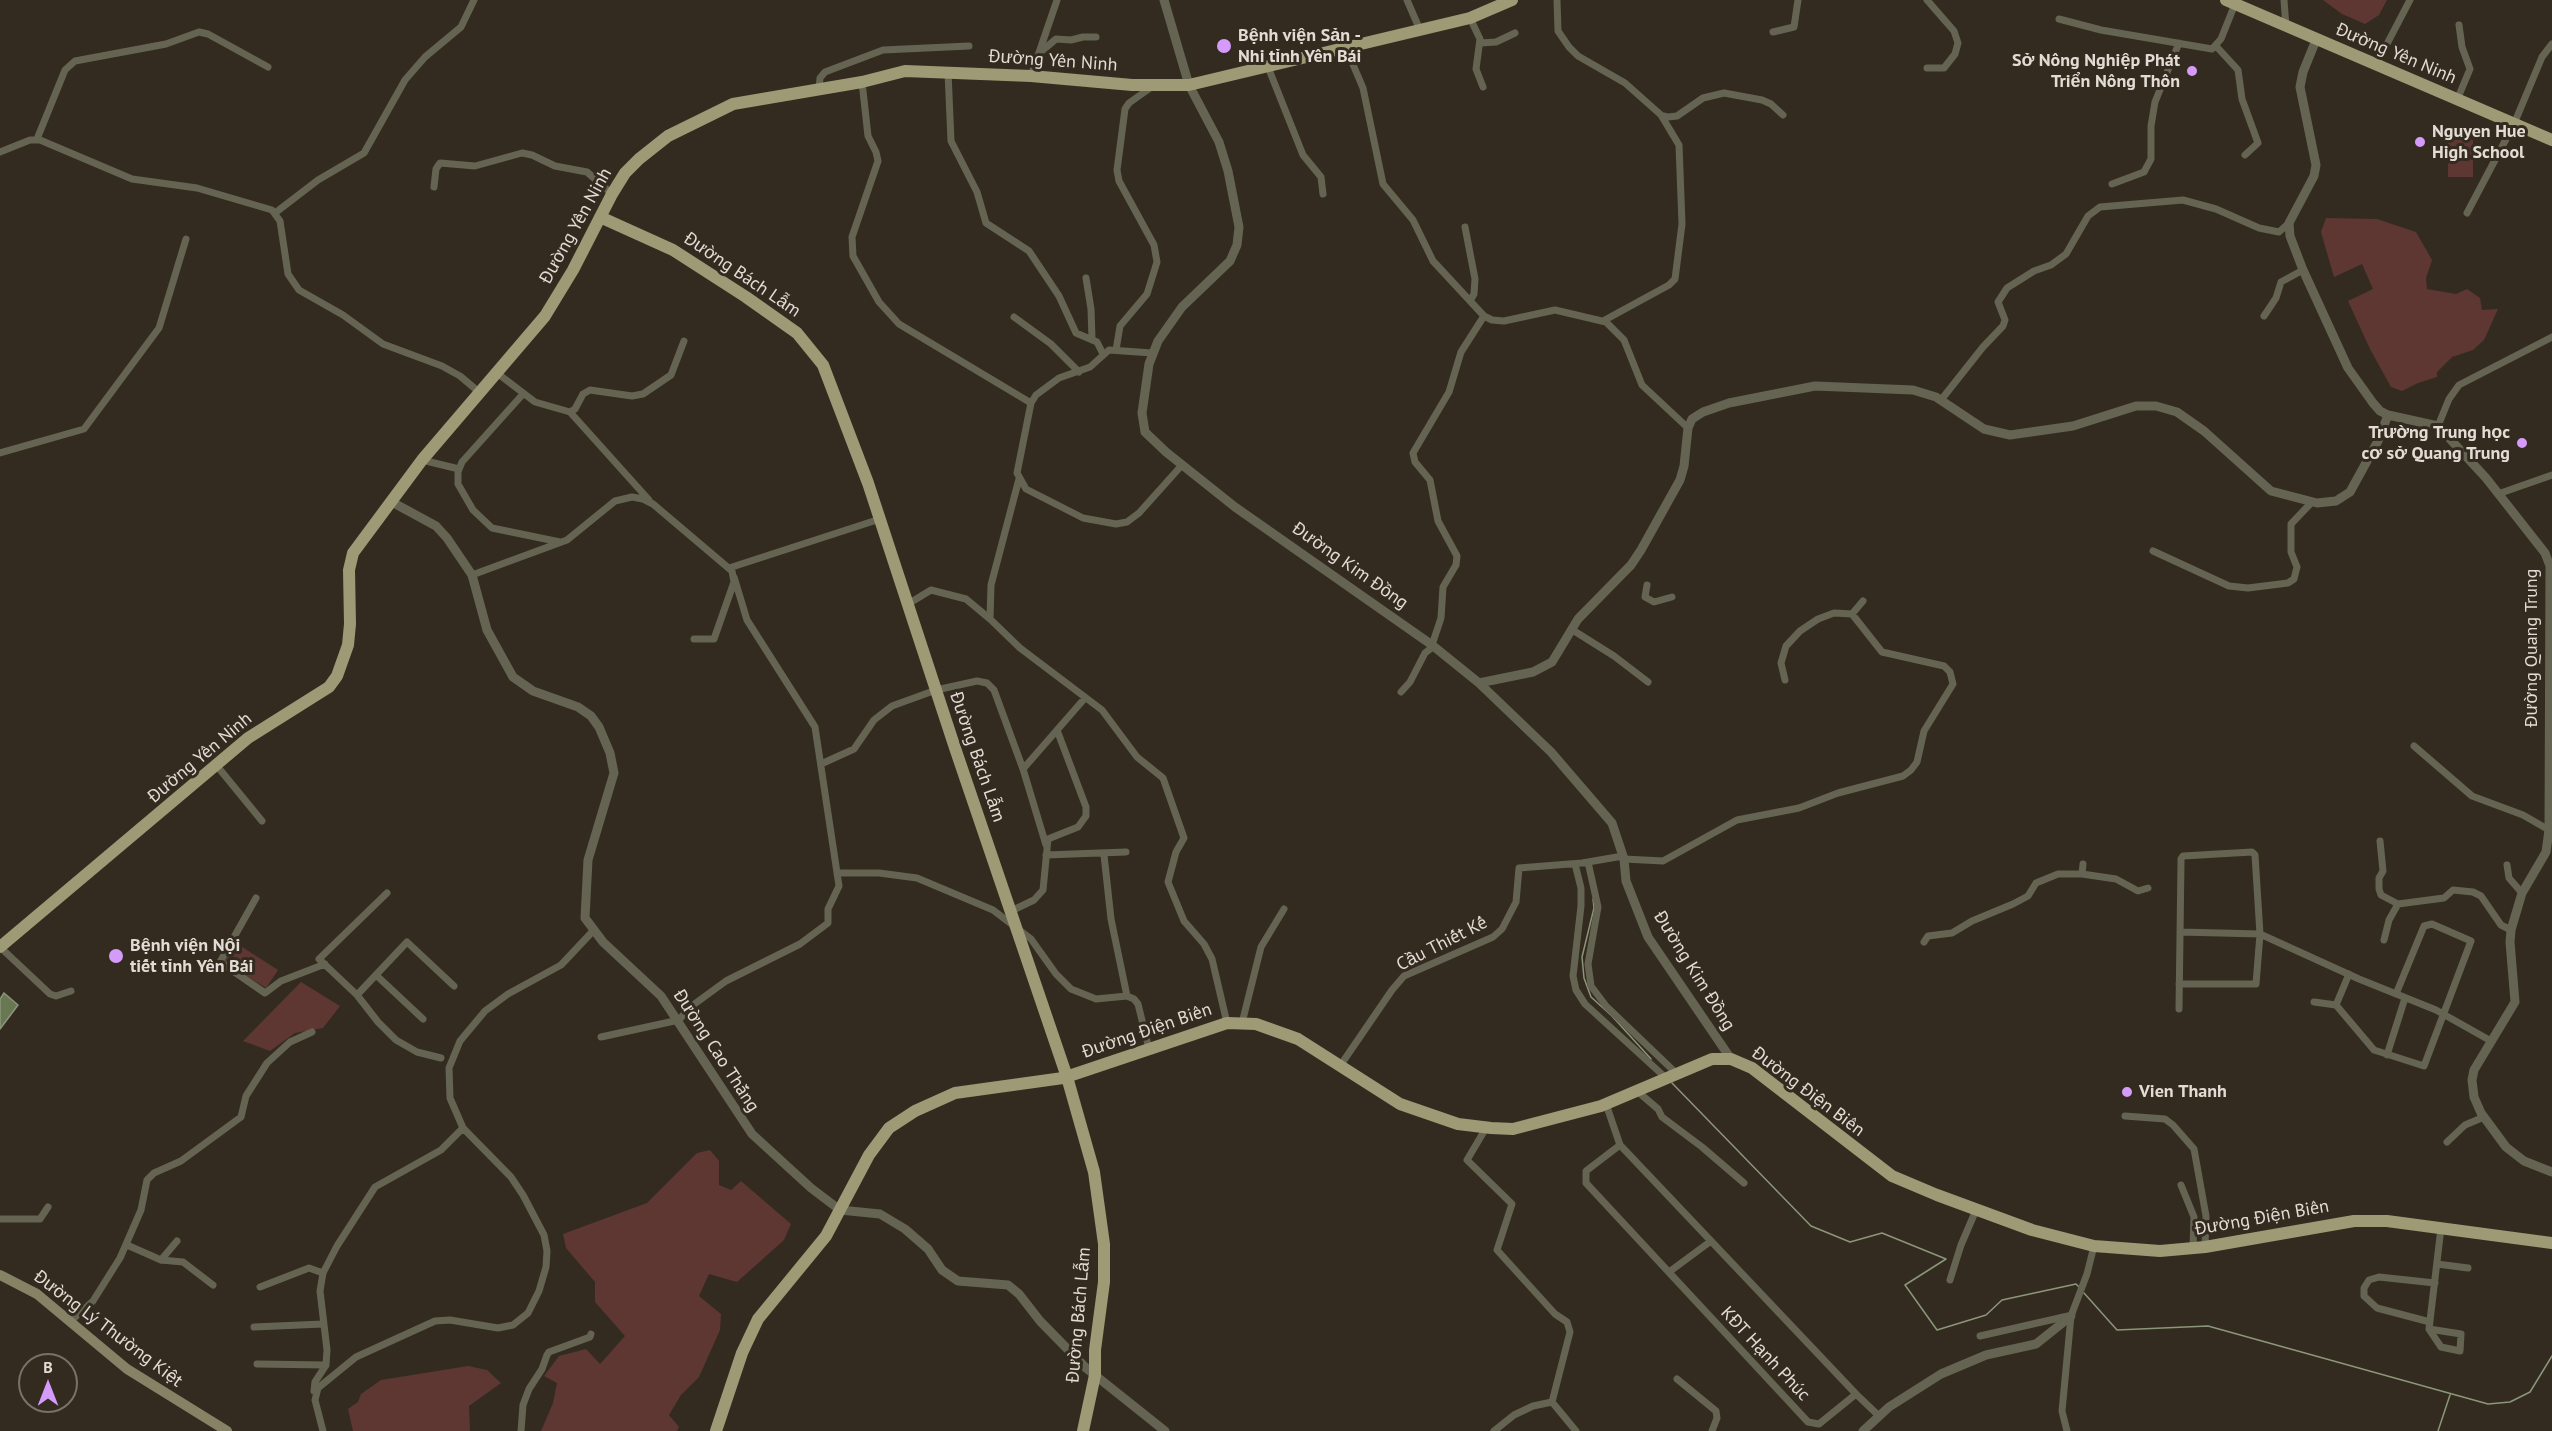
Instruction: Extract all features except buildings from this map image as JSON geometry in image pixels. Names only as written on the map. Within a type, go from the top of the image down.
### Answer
[{"type":"main road","name":"Đường Yên Ninh","points":[[0,947],[255,733],[317,696],[337,676],[348,645],[349,570],[352,553],[422,460],[479,392],[498,373],[554,302],[625,173],[651,148],[733,104],[862,82],[905,70],[1031,76],[1132,85],[1189,85],[1470,18],[1512,0]]},
{"type":"main road","name":"Đường Yên Ninh","points":[[2231,2],[2552,140]]},
{"type":"main road","name":"Đường Bách Lẫm","points":[[600,217],[673,250],[747,297],[797,333],[823,365],[880,519],[1067,1077],[1094,1172],[1104,1244],[1104,1282],[1095,1350],[1095,1375],[1083,1431]]},
{"type":"main road","name":"Đường Điện Biên","points":[[716,1431],[742,1353],[758,1319],[826,1236],[877,1141],[889,1128],[915,1111],[955,1093],[1067,1077],[1227,1023],[1256,1024],[1298,1039],[1400,1104],[1458,1124],[1486,1128],[1513,1129],[1606,1104],[1712,1059],[1731,1059],[1752,1068],[1892,1176],[1976,1210],[2066,1240],[2094,1246],[2160,1251],[2199,1248],[2354,1221],[2386,1221],[2552,1243]]},
{"type":"main road","name":"Đường Lý Thường Kiệt","points":[[0,1275],[32,1290],[127,1369],[227,1431]]},
{"type":"street","points":[[275,213],[318,180],[364,153],[405,80],[425,57],[461,27],[474,0]]},
{"type":"street","points":[[1031,76],[1057,0]]},
{"type":"street","name":"Đường Kim Đồng","points":[[1164,0],[1189,85],[1219,142],[1232,189],[1239,227],[1230,261],[1182,307],[1164,330],[1152,353],[1143,423],[1149,437],[1235,507],[1433,645],[1479,683],[1551,752],[1607,814],[1623,857],[1626,881],[1648,936],[1731,1059]]},
{"type":"street","points":[[1407,0],[1420,30]]},
{"type":"street","points":[[1557,0],[1558,31],[1569,47],[1578,56],[1625,83],[1661,115],[1679,146],[1682,224],[1675,279],[1670,285],[1603,321]]},
{"type":"street","points":[[1773,32],[1794,27],[1798,0]]},
{"type":"street","points":[[1927,0],[1954,31],[1958,43],[1955,54],[1944,68],[1927,68]]},
{"type":"street","points":[[2284,0],[2286,27]]},
{"type":"street","points":[[2376,65],[2410,0]]},
{"type":"street","points":[[2059,19],[2102,30],[2209,49],[2216,46],[2231,2]]},
{"type":"street","points":[[1470,18],[1481,43],[1476,69],[1483,87]]},
{"type":"street","points":[[2457,100],[2470,69],[2462,47],[2459,25]]},
{"type":"street","points":[[37,139],[65,70],[75,62],[166,44],[200,32],[208,34],[268,67]]},
{"type":"street","points":[[1481,43],[1496,42],[1515,33]]},
{"type":"street","points":[[1039,54],[1056,39],[1096,37]]},
{"type":"street","points":[[1941,400],[1983,347],[2003,326],[2005,320],[1998,302],[2007,288],[2034,270],[2051,265],[2066,254],[2088,216],[2100,207],[2183,200],[2216,209],[2259,228],[2279,232],[2289,223],[2314,176],[2316,165],[2300,87],[2303,72],[2316,40]]},
{"type":"street","points":[[2112,184],[2144,172],[2151,159],[2151,126],[2155,102],[2179,43]]},
{"type":"street","points":[[2467,213],[2514,123],[2542,57],[2552,44]]},
{"type":"street","points":[[819,88],[820,78],[825,72],[883,50],[969,46]]},
{"type":"street","points":[[2216,46],[2238,70],[2242,99],[2258,143],[2245,155]]},
{"type":"street","points":[[1346,48],[1363,88],[1383,184],[1413,220],[1430,257],[1484,316],[1504,321],[1555,310],[1603,321],[1616,330],[1624,340],[1636,373],[1646,390],[1688,428]]},
{"type":"street","points":[[1268,67],[1303,155],[1321,177],[1323,194]]},
{"type":"street","points":[[948,72],[951,141],[977,192],[986,223],[1029,251],[1059,296],[1076,333],[1099,344],[1103,354]]},
{"type":"street","points":[[862,82],[868,136],[876,152],[878,164],[852,237],[853,256],[879,302],[899,324],[1031,403]]},
{"type":"street","points":[[1116,350],[1120,326],[1147,294],[1157,262],[1154,245],[1119,182],[1117,170],[1125,109],[1129,103],[1153,86]]},
{"type":"street","points":[[1661,115],[1677,116],[1703,98],[1724,93],[1762,100],[1771,104],[1783,115]]},
{"type":"street","points":[[0,152],[37,139],[132,179],[203,189],[275,213],[280,220],[288,274],[299,290],[352,321],[383,344],[442,366],[460,376],[479,392]]},
{"type":"street","points":[[434,187],[439,163],[475,166],[522,153],[532,155],[555,166],[587,172],[612,194]]},
{"type":"street","points":[[2289,223],[2290,236],[2303,270],[2348,368],[2373,403],[2380,411],[2388,415],[2438,426],[2449,399],[2459,385],[2552,336]]},
{"type":"street","points":[[1465,227],[1475,279],[1474,294],[1470,301]]},
{"type":"street","points":[[0,453],[84,429],[159,328],[186,239]]},
{"type":"street","points":[[2264,316],[2276,298],[2281,282],[2303,270]]},
{"type":"street","points":[[1086,278],[1091,309],[1092,339]]},
{"type":"street","points":[[1401,692],[1410,682],[1420,660],[1433,645],[1442,618],[1443,587],[1456,566],[1457,556],[1436,514],[1430,480],[1415,462],[1413,453],[1449,392],[1461,352],[1484,316]]},
{"type":"street","points":[[1014,317],[1051,344],[1079,372]]},
{"type":"street","points":[[570,412],[590,390],[632,396],[643,394],[671,375],[684,341]]},
{"type":"street","points":[[990,619],[991,585],[1019,479],[1018,463],[1031,403],[1036,395],[1055,380],[1090,367],[1103,354],[1116,350],[1152,353]]},
{"type":"street","points":[[498,373],[539,405],[570,412],[653,504],[729,568],[747,620],[815,727],[838,873],[839,886],[828,909],[828,923],[794,948],[726,981],[689,1008],[679,1020],[601,1037]]},
{"type":"street","points":[[1479,683],[1543,669],[1555,658],[1571,629],[1631,565],[1641,550],[1680,480],[1684,466],[1688,428],[1692,420],[1702,412],[1729,403],[1806,387],[1912,390],[1930,394],[1984,429],[2010,435],[2083,424],[2136,406],[2163,407],[2177,412],[2204,431],[2271,491],[2310,503],[2336,501],[2349,492],[2378,441],[2388,415]]},
{"type":"street","points":[[523,394],[459,469],[460,488],[484,523],[500,531],[561,543]]},
{"type":"street","name":"Đường Quang Trung","points":[[2438,426],[2498,494],[2545,553],[2551,566],[2549,851],[2522,893],[2511,930],[2515,1002],[2474,1070],[2472,1080],[2474,1097],[2484,1117],[2506,1147],[2524,1161],[2552,1172]]},
{"type":"street","points":[[422,460],[459,469]]},
{"type":"street","points":[[1019,479],[1026,489],[1083,518],[1102,523],[1127,522],[1182,465]]},
{"type":"street","points":[[2498,494],[2552,476]]},
{"type":"street","points":[[472,575],[561,543],[577,534],[610,504],[620,499],[637,498],[653,504]]},
{"type":"street","points":[[315,1396],[320,1385],[344,1364],[429,1323],[450,1320],[498,1328],[513,1325],[528,1313],[539,1291],[546,1267],[547,1251],[544,1235],[511,1177],[463,1128],[450,1098],[448,1078],[451,1058],[460,1041],[476,1020],[508,994],[561,964],[593,931],[585,918],[585,875],[591,848],[613,784],[613,764],[610,753],[591,716],[578,707],[526,688],[513,677],[487,630],[472,575],[441,531],[390,501]]},
{"type":"street","points":[[2153,551],[2229,586],[2248,588],[2288,583],[2297,574],[2297,567],[2291,552],[2291,524],[2310,503]]},
{"type":"street","points":[[729,568],[880,519]]},
{"type":"street","points":[[694,639],[714,639],[734,577]]},
{"type":"street","points":[[1647,585],[1645,597],[1654,602],[1672,597]]},
{"type":"street","points":[[908,604],[931,590],[966,599],[1020,648],[1102,710],[1137,757],[1163,778],[1184,838],[1176,852],[1168,882],[1184,921],[1204,944],[1212,959],[1227,1023]]},
{"type":"street","points":[[1785,680],[1781,663],[1786,646],[1800,631],[1818,619],[1834,613],[1852,614],[1863,601]]},
{"type":"street","name":"Cầu Thiết Kế","points":[[1340,1066],[1404,976],[1493,937],[1502,929],[1516,902],[1519,868],[1575,864],[1623,857],[1664,861],[1731,822],[1805,806],[1838,793],[1903,776],[1911,770],[1919,757],[1926,727],[1952,688],[1952,675],[1944,666],[1882,652],[1852,614]]},
{"type":"street","points":[[1571,629],[1614,656],[1648,682]]},
{"type":"street","points":[[821,764],[854,749],[874,720],[892,706],[936,690],[968,682],[990,684],[1023,769],[1046,845],[1043,890],[1034,900],[1011,911]]},
{"type":"street","points":[[1023,769],[1085,698]]},
{"type":"street","points":[[1046,845],[1051,837],[1082,824],[1087,811],[1057,730]]},
{"type":"street","points":[[2414,746],[2472,796],[2523,815],[2549,831]]},
{"type":"street","points":[[217,766],[262,821]]},
{"type":"street","points":[[2380,841],[2384,871],[2379,878],[2381,895],[2398,904],[2444,898],[2453,890],[2473,892],[2481,896],[2501,925],[2511,930]]},
{"type":"street","points":[[1046,855],[1104,855],[1126,852]]},
{"type":"street","points":[[2179,984],[2256,984],[2260,934],[2255,855],[2248,852],[2183,856],[2180,932],[2179,984],[2179,1009]]},
{"type":"street","points":[[1104,855],[1111,919],[1127,996]]},
{"type":"street","points":[[1588,862],[1598,907],[1587,964],[1591,986],[1606,1006],[1672,1076]]},
{"type":"street","points":[[1575,864],[1580,883],[1581,900],[1573,976],[1576,990],[1585,1004],[1672,1076]]},
{"type":"street","points":[[2082,874],[2084,864]]},
{"type":"street","points":[[2507,865],[2509,878],[2522,893]]},
{"type":"street","points":[[838,873],[879,873],[917,878],[993,910],[1031,939],[1056,974],[1071,989],[1096,999],[1127,996],[1137,1002],[1149,1049]]},
{"type":"street","points":[[1924,942],[1928,936],[1952,933],[1972,921],[2028,896],[2036,883],[2058,874],[2082,874],[2116,879],[2138,891],[2148,888]]},
{"type":"street","points":[[387,892],[320,960],[357,995],[378,1022],[396,1040],[417,1052],[441,1058]]},
{"type":"street","points":[[256,898],[220,962],[265,993],[281,981],[325,964]]},
{"type":"street","points":[[2384,940],[2389,920],[2398,904]]},
{"type":"street","points":[[1242,1023],[1261,947],[1284,909]]},
{"type":"street","points":[[2314,1002],[2336,1005],[2370,1048],[2424,1066],[2471,943],[2432,924],[2424,926],[2396,994]]},
{"type":"street","name":"Đường Cao Thắng","points":[[593,931],[656,990],[679,1020],[752,1134],[811,1188],[840,1210]]},
{"type":"street","points":[[2180,932],[2260,934],[2444,1014],[2491,1041]]},
{"type":"street","points":[[357,995],[406,942],[454,986]]},
{"type":"street","points":[[0,947],[50,994],[62,995],[71,991]]},
{"type":"street","points":[[2336,1005],[2349,974]]},
{"type":"street","points":[[376,975],[423,1019]]},
{"type":"street","points":[[2387,1055],[2405,998]]},
{"type":"street","points":[[71,1321],[97,1295],[127,1245],[141,1210],[147,1180],[154,1173],[181,1161],[241,1117],[246,1096],[267,1063],[290,1042],[312,1032]]},
{"type":"street","points":[[1637,1091],[1658,1109],[1662,1117],[1744,1183]]},
{"type":"street","points":[[1606,1104],[1620,1145],[1879,1416]]},
{"type":"street","points":[[2125,1116],[2157,1117],[2168,1120],[2194,1149],[2206,1216],[2199,1248]]},
{"type":"street","points":[[2447,1142],[2465,1125],[2484,1117]]},
{"type":"street","points":[[322,1431],[315,1396],[315,1382],[326,1365],[327,1350],[320,1291],[323,1274],[337,1246],[375,1187],[441,1150],[463,1128]]},
{"type":"street","points":[[1486,1128],[1467,1160],[1512,1204],[1497,1250],[1555,1314],[1567,1322],[1570,1332],[1552,1402]]},
{"type":"street","name":"KĐT Hạnh Phúc","points":[[1620,1145],[1586,1171],[1586,1183],[1808,1422],[1819,1424],[1856,1394]]},
{"type":"street","points":[[2181,1185],[2194,1217],[2199,1248]]},
{"type":"street","points":[[0,1219],[40,1219],[48,1207]]},
{"type":"street","points":[[840,1210],[880,1214],[905,1228],[928,1250],[942,1270],[958,1281],[1008,1285],[1019,1294],[1040,1321],[1095,1375],[1165,1431]]},
{"type":"street","points":[[1950,1280],[1965,1234],[1976,1210]]},
{"type":"street","points":[[2435,1283],[2379,1277],[2369,1280],[2364,1288],[2364,1296],[2377,1308],[2430,1325],[2461,1334],[2460,1350],[2441,1347],[2430,1325],[2435,1283],[2441,1228]]},
{"type":"street","points":[[161,1260],[177,1241]]},
{"type":"street","points":[[1669,1272],[1711,1241]]},
{"type":"street","points":[[127,1245],[161,1260],[183,1262],[213,1285]]},
{"type":"street","points":[[2067,1431],[2061,1411],[2071,1316],[2081,1284],[2087,1274],[2094,1246]]},
{"type":"street","points":[[2437,1264],[2468,1268]]},
{"type":"street","points":[[260,1287],[309,1268],[323,1274]]},
{"type":"street","points":[[1980,1336],[2071,1316]]},
{"type":"street","points":[[1863,1431],[1889,1407],[1941,1374],[1986,1355],[2036,1344],[2071,1316]]},
{"type":"street","points":[[254,1327],[323,1324]]},
{"type":"street","points":[[521,1431],[523,1405],[529,1389],[542,1369],[546,1356],[549,1352],[590,1337],[591,1334]]},
{"type":"street","points":[[257,1364],[326,1365]]},
{"type":"street","points":[[1677,1379],[1716,1411],[1717,1418],[1712,1431]]},
{"type":"street","points":[[1494,1431],[1514,1415],[1533,1406],[1552,1402]]},
{"type":"street","points":[[1552,1402],[1576,1431]]},
{"type":"shaded area","points":[[2323,0],[2387,0],[2379,15],[2365,24],[2342,14]]},
{"type":"shaded area","points":[[2448,140],[2473,140],[2473,177],[2448,177]]},
{"type":"shaded area","points":[[2326,218],[2377,219],[2416,232],[2432,260],[2426,278],[2427,289],[2456,294],[2467,289],[2480,298],[2482,310],[2498,309],[2484,340],[2473,350],[2452,357],[2437,372],[2437,377],[2402,391],[2391,387],[2348,301],[2373,289],[2362,264],[2334,277],[2321,232]]},
{"type":"shaded area","points":[[236,943],[278,970],[266,988],[224,962]]},
{"type":"shaded area","points":[[301,982],[340,1006],[323,1028],[295,1033],[270,1051],[243,1041]]},
{"type":"shaded area","points":[[4,993],[18,1005],[0,1029],[0,999]]},
{"type":"shaded area","points":[[710,1150],[719,1161],[719,1185],[731,1190],[741,1181],[791,1224],[784,1240],[737,1282],[709,1274],[699,1296],[721,1314],[720,1330],[699,1377],[681,1395],[669,1415],[679,1427],[677,1431],[541,1431],[553,1403],[557,1383],[544,1376],[559,1356],[586,1349],[600,1364],[625,1336],[595,1302],[595,1282],[566,1248],[563,1234],[647,1203],[697,1153]]},
{"type":"shaded area","points":[[468,1366],[487,1370],[501,1383],[469,1406],[470,1431],[353,1431],[348,1409],[358,1402],[361,1394],[381,1380]]},
{"type":"waterway","points":[[1593,899],[1594,908],[1582,957],[1584,978],[1591,997],[1612,1016],[1651,1059]]},
{"type":"waterway","points":[[1672,1083],[1811,1226],[1850,1242],[1882,1233],[1946,1259],[1905,1285],[1937,1330],[1986,1315],[2002,1300],[2076,1284],[2079,1287]]},
{"type":"waterway","points":[[2084,1293],[2117,1330],[2208,1326],[2488,1404],[2510,1402],[2530,1392],[2552,1356]]},
{"type":"waterway","points":[[2438,1431],[2450,1395]]},
{"type":"place","name":"Bệnh viện Sản - Nhi tỉnh Yên Bái","points":[[1224,46]]},
{"type":"place","name":"Sở Nông Nghiệp Phát Triển Nông Thôn","points":[[2192,71]]},
{"type":"place","name":"Nguyen Hue High School","points":[[2420,142]]},
{"type":"place","name":"Trường Trung học cơ sở Quang Trung","points":[[2522,443]]},
{"type":"place","name":"Bệnh viện Nội tiết tỉnh Yên Bái","points":[[116,956]]},
{"type":"place","name":"Vien Thanh","points":[[2127,1092]]}]
